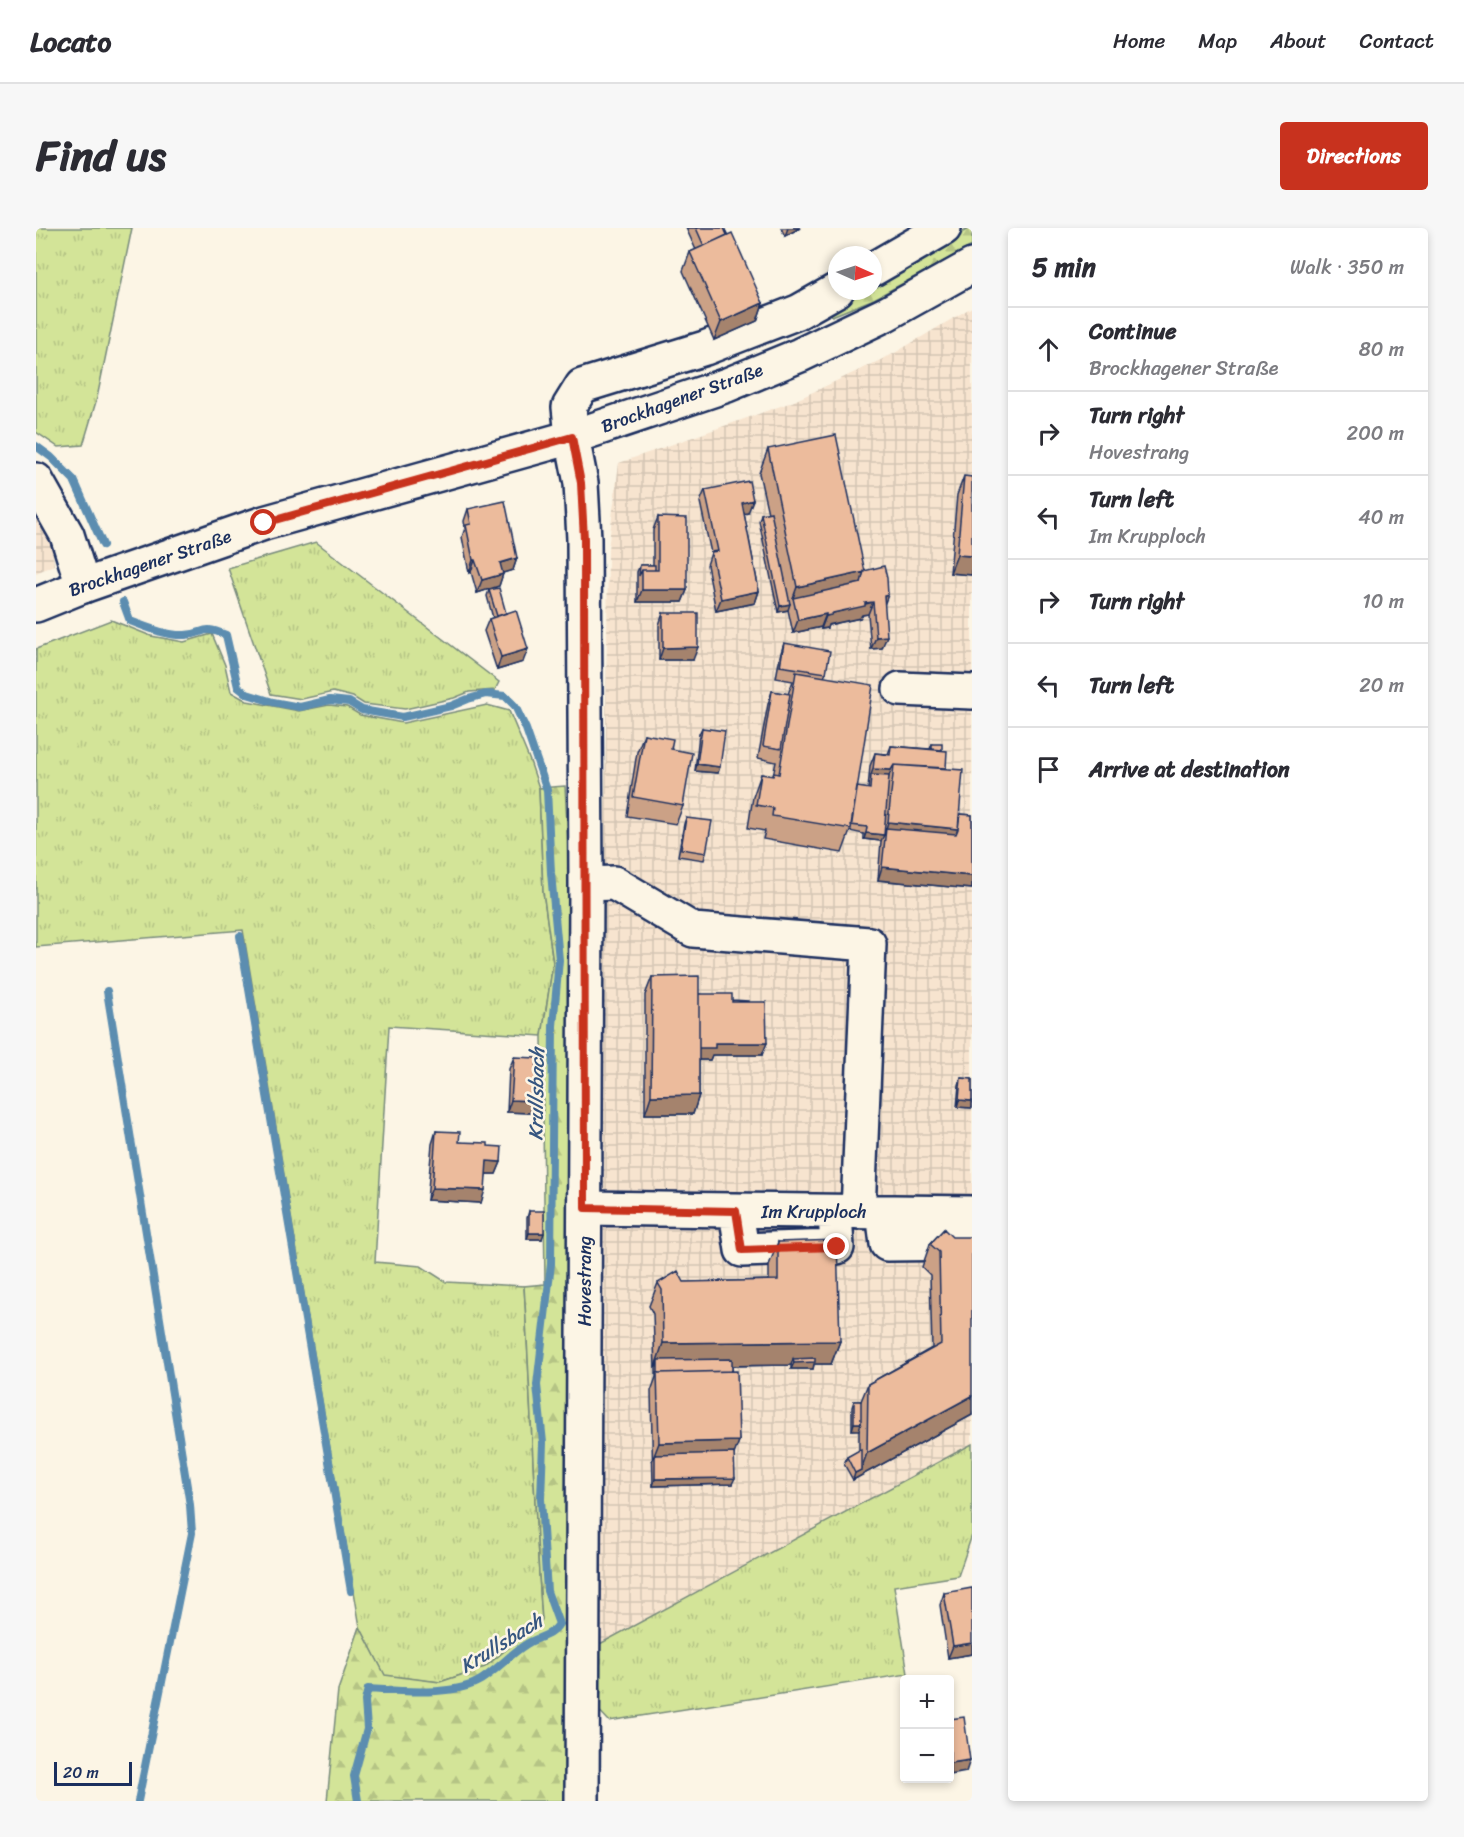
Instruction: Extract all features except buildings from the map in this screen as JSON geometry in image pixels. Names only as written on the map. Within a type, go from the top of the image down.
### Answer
[{"type":"street","points":[[882,264],[944,228]]},
{"type":"street","name":"Brockhagener Straße","points":[[36,605],[83,586],[264,523],[572,437],[727,385],[800,355],[886,314],[972,266]]},
{"type":"street","name":"Hovestrang","points":[[582,1801],[586,884],[584,539],[581,483],[569,407],[582,386],[705,348],[798,312],[828,295]]},
{"type":"street","points":[[36,480],[67,535],[83,586]]},
{"type":"street","points":[[900,689],[972,692]]},
{"type":"street","points":[[586,884],[614,883],[693,930],[868,944],[859,1212],[887,1244],[972,1243]]},
{"type":"street","name":"Im Krupploch","points":[[585,1208],[972,1213]]},
{"type":"shaded area","points":[[972,307],[972,1444],[596,1646],[608,549],[619,463],[792,402],[893,354]]},
{"type":"shaded area","points":[[36,512],[51,535],[54,565],[36,573]]},
{"type":"green space","points":[[36,228],[132,228],[97,398],[83,445],[58,447],[36,432]]},
{"type":"green space","points":[[972,228],[972,246],[882,295],[882,276]]},
{"type":"green space","points":[[833,300],[872,300],[832,316],[825,304]]},
{"type":"green space","points":[[316,542],[499,682],[495,690],[469,692],[454,698],[405,709],[364,704],[353,697],[333,692],[302,699],[271,694],[228,568]]},
{"type":"green space","points":[[111,620],[151,636],[184,642],[212,634],[225,665],[231,692],[247,701],[299,711],[329,705],[347,707],[360,715],[403,723],[487,705],[509,711],[539,788],[543,891],[553,963],[542,1036],[389,1026],[375,1262],[421,1266],[446,1282],[524,1286],[542,1620],[485,1667],[440,1682],[385,1676],[360,1627],[243,930],[36,947],[36,649]]},
{"type":"green space","points":[[565,786],[571,902],[568,1801],[327,1801],[338,1690],[360,1627],[385,1675],[440,1682],[485,1667],[542,1620],[524,1286],[545,1284],[542,1036],[553,963],[543,891],[539,788]]},
{"type":"green space","points":[[972,1444],[972,1535],[958,1576],[894,1586],[908,1674],[609,1721],[594,1705],[596,1646]]},
{"type":"waterway","name":"Krullsbach","points":[[36,446],[51,457],[74,480],[103,545]]},
{"type":"waterway","name":"Krullsbach","points":[[123,602],[130,621],[157,631],[185,635],[212,630],[226,635],[238,687],[247,694],[273,702],[300,707],[330,700],[349,702],[362,710],[403,717],[451,706],[486,694],[505,696],[515,706],[526,729],[547,790],[551,873],[559,960],[553,1026],[551,1264],[537,1385],[543,1443],[541,1499],[547,1591],[559,1624],[552,1632],[519,1649],[483,1679],[466,1686],[424,1692],[368,1689],[365,1701],[367,1729],[354,1776],[358,1801]]},
{"type":"waterway","points":[[240,936],[351,1591]]},
{"type":"waterway","points":[[107,991],[190,1505],[192,1533],[138,1801]]},
{"type":"route","points":[[264,523],[572,437],[581,483],[584,539],[585,1208],[736,1211],[742,1250],[837,1247]]}]
